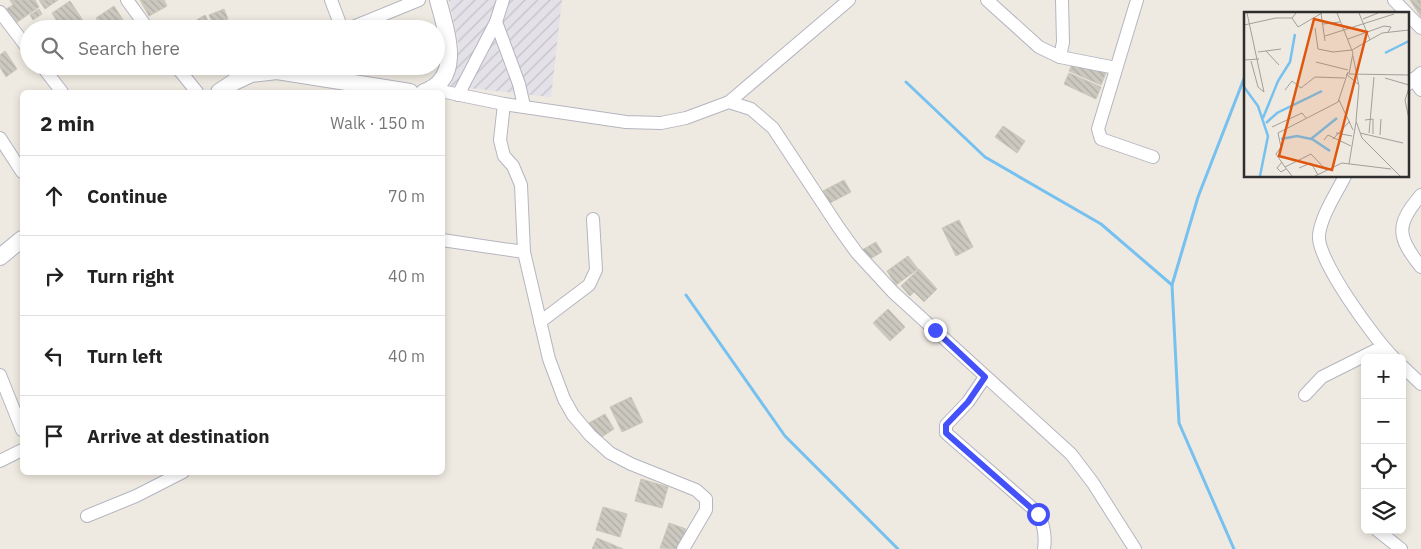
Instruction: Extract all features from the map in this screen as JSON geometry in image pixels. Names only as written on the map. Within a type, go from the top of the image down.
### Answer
[{"type":"street","points":[[126,0],[141,20]]},
{"type":"street","points":[[331,0],[339,20]]},
{"type":"street","points":[[370,20],[419,0]]},
{"type":"street","points":[[438,0],[443,20]]},
{"type":"street","points":[[458,96],[496,22],[503,0]]},
{"type":"street","points":[[445,94],[626,122],[661,123],[686,118],[729,102],[849,0]]},
{"type":"street","points":[[987,0],[1039,47],[1060,57],[1116,68]]},
{"type":"street","points":[[1060,57],[1063,42],[1062,0]]},
{"type":"street","points":[[1137,0],[1098,129],[1101,139],[1153,157]]},
{"type":"street","points":[[1394,0],[1407,12]]},
{"type":"street","points":[[0,12],[20,38]]},
{"type":"street","points":[[1408,13],[1420,24]]},
{"type":"street","points":[[496,22],[519,84],[524,106]]},
{"type":"street","points":[[428,90],[446,75],[449,66],[445,30]]},
{"type":"street","points":[[49,75],[60,90]]},
{"type":"street","points":[[183,75],[195,90]]},
{"type":"street","points":[[222,90],[234,82],[251,75]]},
{"type":"street","points":[[292,75],[336,87],[380,90]]},
{"type":"street","points":[[729,102],[751,109],[773,128],[857,253],[893,292],[1071,454],[1093,483],[1135,549]]},
{"type":"street","points":[[504,104],[500,140],[504,156],[513,166],[521,185],[524,252],[548,359],[564,399],[573,415],[590,435],[617,457],[696,490],[706,499],[706,510],[683,549]]},
{"type":"street","points":[[0,138],[20,169]]},
{"type":"street","points":[[1344,178],[1322,222],[1318,236],[1321,250],[1339,283],[1382,347],[1390,354]]},
{"type":"street","points":[[1421,196],[1405,216],[1402,237],[1406,248],[1421,266]]},
{"type":"street","points":[[540,322],[589,285],[596,270],[593,219]]},
{"type":"street","points":[[445,240],[524,252]]},
{"type":"street","points":[[0,257],[20,241]]},
{"type":"street","points":[[1305,395],[1322,377],[1382,347]]},
{"type":"street","points":[[1406,370],[1421,384]]},
{"type":"street","points":[[0,375],[20,425]]},
{"type":"street","points":[[985,377],[968,402],[946,425],[946,433],[1038,514],[1042,522],[1045,540],[1044,549]]},
{"type":"street","points":[[0,461],[20,451]]},
{"type":"street","points":[[87,516],[136,496],[177,475]]},
{"type":"street","points":[[1382,534],[1400,549]]},
{"type":"shaded area","points":[[449,0],[562,0],[551,97],[450,86],[459,47]]},
{"type":"building","points":[[10,0],[35,0],[39,7],[16,23],[6,9],[13,5]]},
{"type":"building","points":[[39,0],[58,0],[45,9]]},
{"type":"building","points":[[140,0],[164,0],[167,6],[149,16]]},
{"type":"building","points":[[1410,0],[1421,0],[1421,17]]},
{"type":"building","points":[[70,1],[83,20],[56,20],[52,13]]},
{"type":"building","points":[[114,6],[123,20],[97,20],[96,18]]},
{"type":"building","points":[[39,9],[42,14],[33,20],[30,15]]},
{"type":"building","points":[[224,9],[228,19],[211,20],[209,15]]},
{"type":"building","points":[[205,15],[208,20],[197,20]]},
{"type":"building","points":[[5,51],[17,69],[6,77],[0,67],[0,55]]},
{"type":"building","points":[[1074,60],[1106,73],[1101,85],[1069,71]]},
{"type":"building","points":[[1069,73],[1101,87],[1096,99],[1064,84]]},
{"type":"building","points":[[1003,126],[1025,141],[1017,153],[995,137]]},
{"type":"building","points":[[844,180],[851,192],[828,204],[821,192]]},
{"type":"building","points":[[959,220],[973,247],[956,256],[942,228]]},
{"type":"building","points":[[876,242],[882,252],[868,260],[862,250]]},
{"type":"building","points":[[908,256],[918,269],[896,285],[887,271]]},
{"type":"building","points":[[919,269],[937,289],[924,302],[914,292],[910,296],[901,286]]},
{"type":"building","points":[[888,309],[905,327],[890,341],[873,323]]},
{"type":"building","points":[[631,397],[643,422],[622,432],[610,407]]},
{"type":"building","points":[[605,414],[614,429],[597,440],[587,424]]},
{"type":"building","points":[[641,479],[668,487],[662,508],[635,501]]},
{"type":"building","points":[[603,507],[627,514],[620,537],[596,530]]},
{"type":"building","points":[[669,523],[686,529],[679,549],[660,548]]},
{"type":"building","points":[[597,538],[623,549],[592,549]]},
{"type":"waterway","points":[[1172,285],[1198,197],[1244,79]]},
{"type":"waterway","points":[[906,82],[985,157],[1101,224],[1172,285],[1179,423],[1234,549]]},
{"type":"waterway","points":[[686,295],[785,436],[898,549]]},
{"type":"route","points":[[935,330],[985,377],[968,402],[946,425],[946,433],[1038,514]]}]
